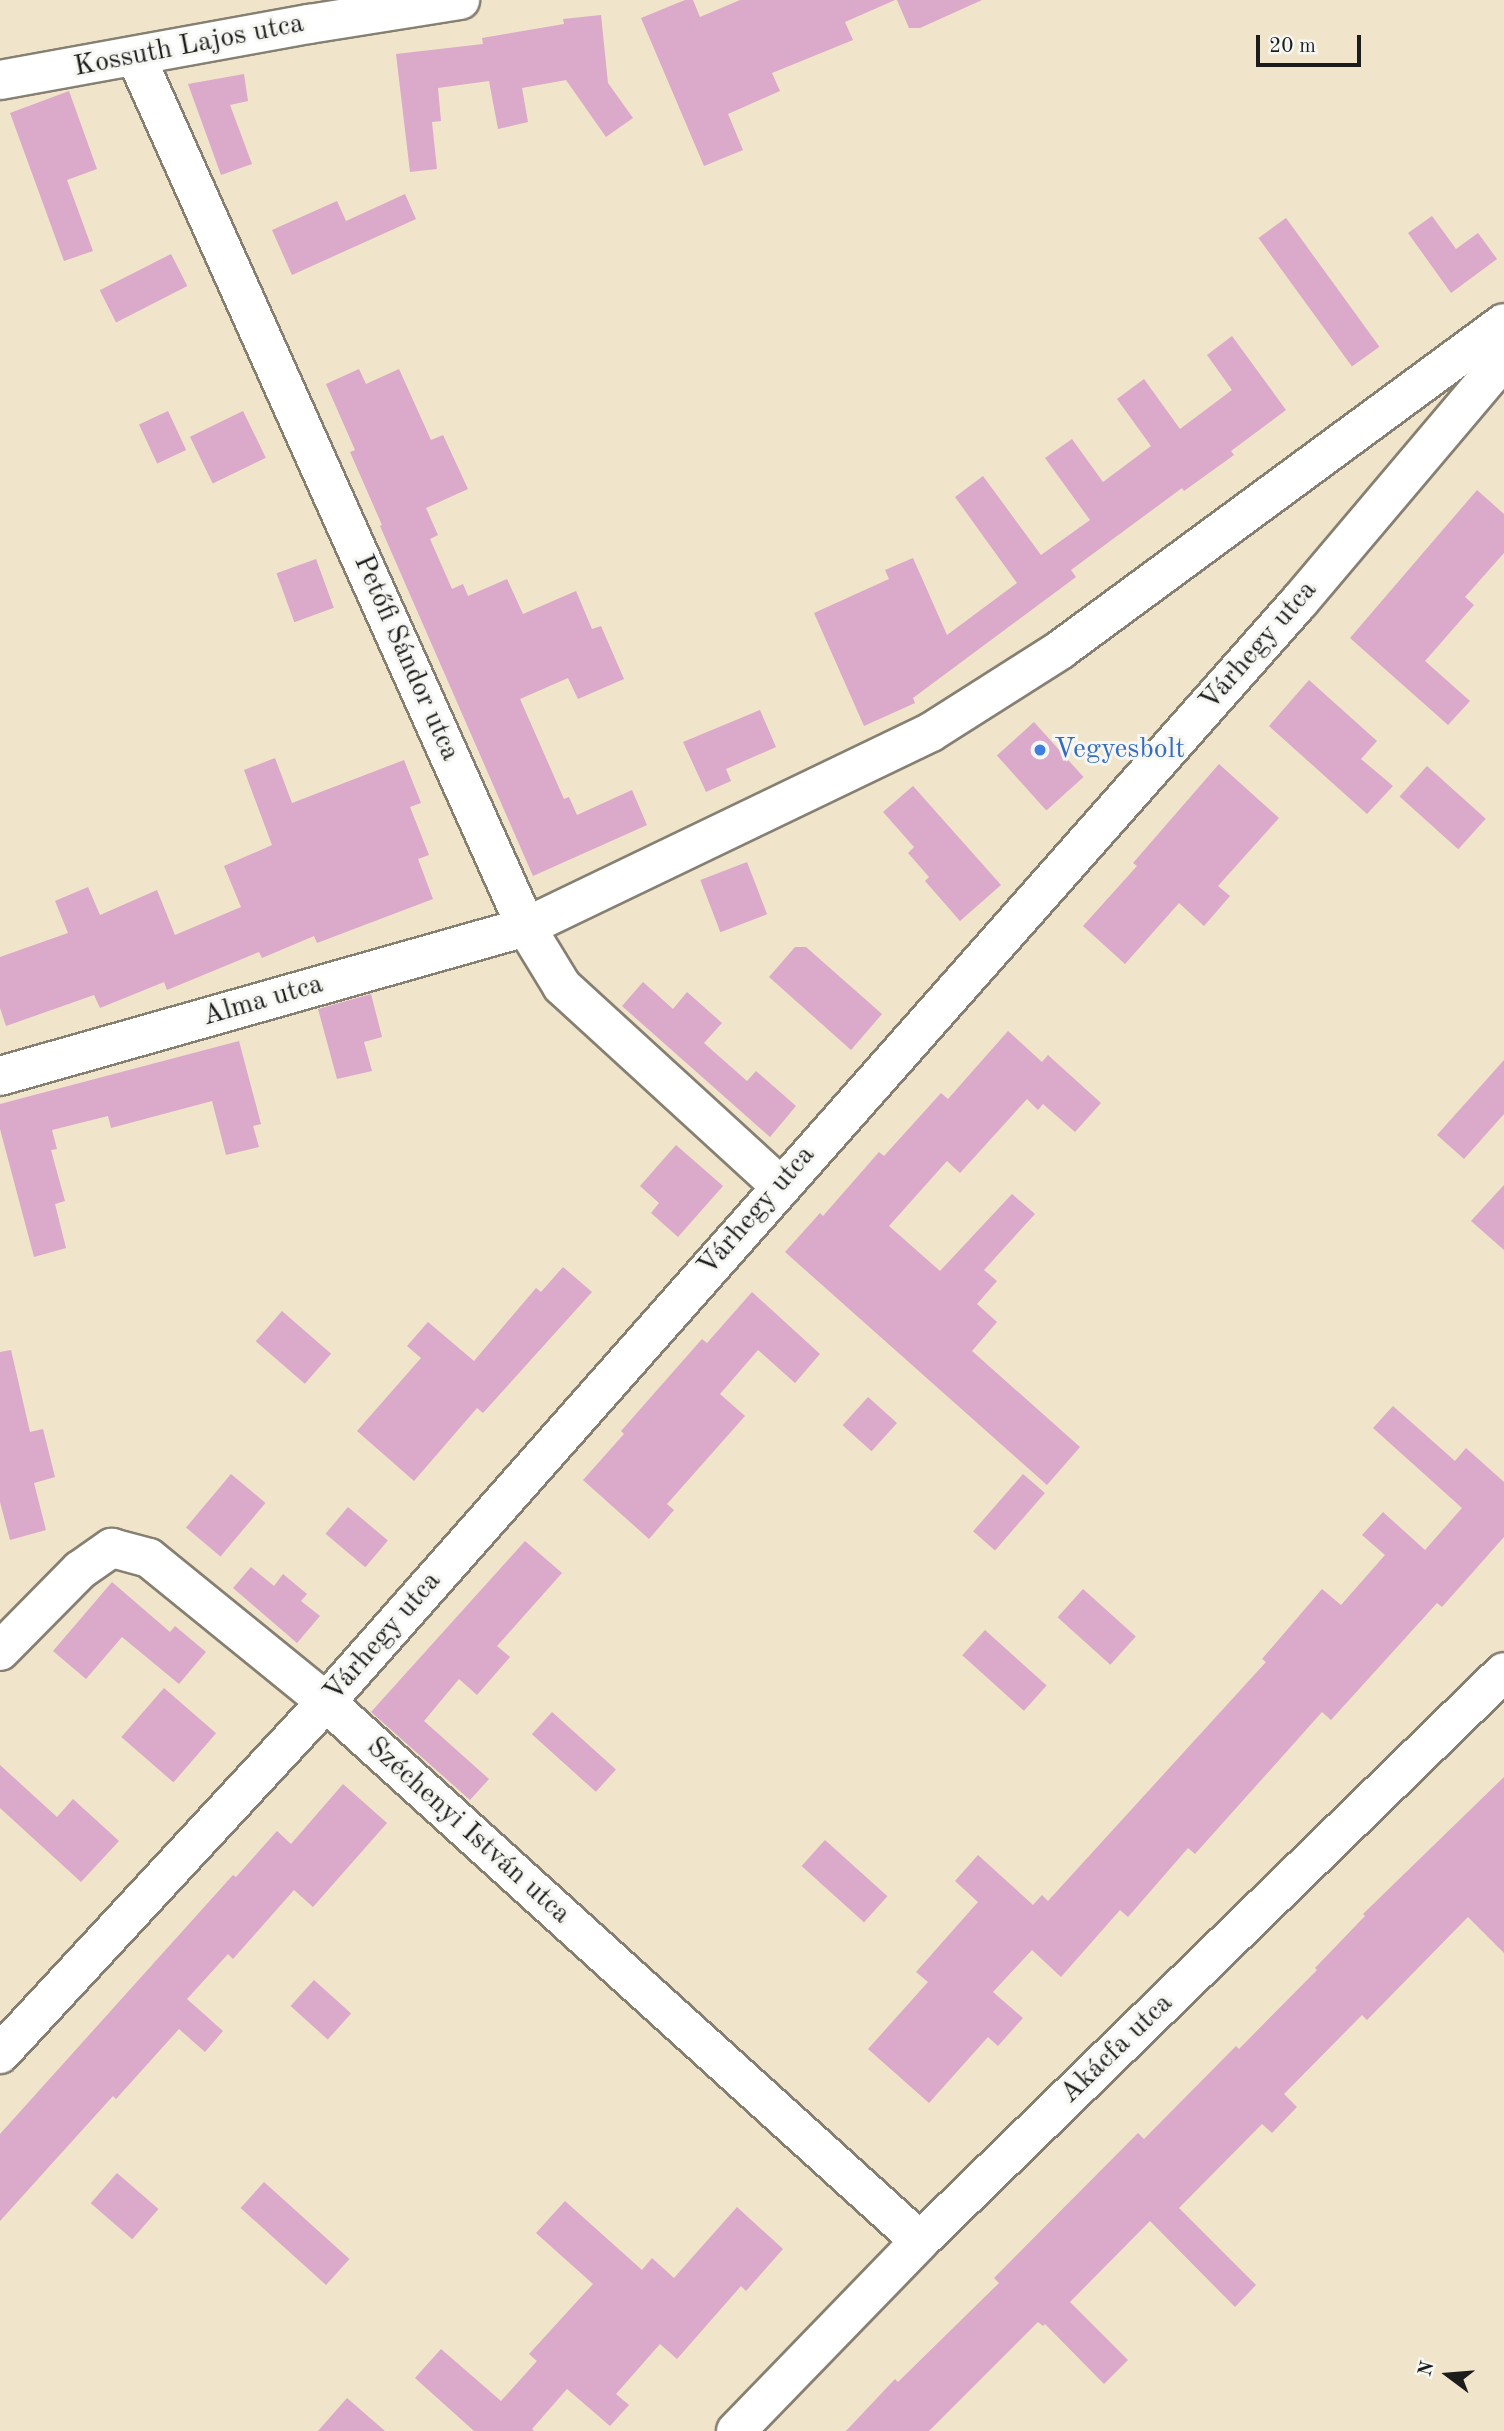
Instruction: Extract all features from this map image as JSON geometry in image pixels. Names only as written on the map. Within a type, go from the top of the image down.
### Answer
[{"type":"street","name":"Kossuth Lajos utca","points":[[0,80],[136,57],[307,12],[460,0]]},
{"type":"street","name":"Petőfi Sándor utca","points":[[136,57],[526,927],[562,986],[780,1186]]},
{"type":"street","points":[[526,927],[931,732],[1060,650],[1504,323]]},
{"type":"street","name":"Várhegy utca","points":[[0,2054],[326,1702],[1299,602],[1504,359]]},
{"type":"street","name":"Alma utca","points":[[0,1076],[526,927]]},
{"type":"street","name":"Széchenyi István utca","points":[[0,1651],[80,1570],[112,1548],[149,1558],[326,1702],[920,2241]]},
{"type":"street","name":"Akácfa utca","points":[[736,2431],[920,2241],[1504,1672]]},
{"type":"building","points":[[685,0],[693,0],[700,17],[740,0],[895,0],[845,22],[853,40],[772,73],[780,91],[728,114],[743,150],[704,166],[641,18]]},
{"type":"building","points":[[897,0],[982,0],[920,28],[909,28]]},
{"type":"building","points":[[601,15],[608,83],[633,118],[606,137],[566,80],[522,88],[528,122],[498,129],[489,81],[438,88],[441,121],[432,122],[437,169],[410,172],[396,54],[483,44],[482,38],[564,24],[563,19]]},
{"type":"building","points":[[244,74],[248,101],[230,105],[252,164],[221,175],[188,84]]},
{"type":"building","points":[[69,91],[97,169],[67,180],[93,251],[64,261],[10,113]]},
{"type":"building","points":[[405,194],[416,219],[292,275],[272,230],[337,201],[346,221]]},
{"type":"building","points":[[1432,216],[1456,249],[1478,233],[1497,259],[1451,293],[1408,233]]},
{"type":"building","points":[[1286,218],[1379,347],[1352,367],[1258,238]]},
{"type":"building","points":[[171,254],[187,286],[116,322],[100,290]]},
{"type":"building","points":[[1232,336],[1286,410],[1231,451],[1234,455],[1184,491],[1182,488],[1071,570],[1076,577],[913,698],[915,703],[864,726],[814,613],[889,579],[885,570],[913,558],[947,635],[1017,583],[955,497],[983,476],[1041,555],[1090,520],[1045,458],[1072,439],[1103,482],[1151,446],[1117,399],[1144,379],[1180,429],[1232,390],[1207,355]]},
{"type":"building","points":[[359,369],[366,384],[399,369],[431,440],[443,435],[468,489],[426,508],[438,535],[430,539],[452,589],[463,584],[468,596],[507,579],[523,614],[576,591],[592,629],[601,626],[624,679],[578,699],[568,678],[520,699],[564,799],[569,797],[577,815],[632,790],[647,825],[533,876],[380,526],[382,525],[350,452],[355,450],[326,384]]},
{"type":"building","points":[[168,411],[186,450],[157,463],[139,425]]},
{"type":"building","points":[[243,411],[266,458],[213,484],[190,437]]},
{"type":"building","points":[[1477,490],[1504,514],[1504,553],[1465,597],[1474,605],[1425,661],[1470,701],[1448,725],[1350,638]]},
{"type":"building","points":[[316,559],[334,608],[294,622],[277,573]]},
{"type":"building","points":[[1309,680],[1377,741],[1361,759],[1393,786],[1367,814],[1269,726]]},
{"type":"building","points":[[760,710],[776,747],[726,769],[731,781],[706,792],[683,742]]},
{"type":"building","points":[[1034,722],[1084,777],[1046,810],[997,755]]},
{"type":"building","points":[[275,758],[292,803],[404,760],[421,803],[410,807],[429,855],[418,859],[433,899],[317,943],[314,936],[262,958],[259,952],[167,990],[164,982],[100,1008],[94,995],[6,1026],[0,1008],[0,957],[68,933],[55,901],[88,887],[100,915],[157,890],[175,935],[241,907],[224,866],[272,845],[244,770]]},
{"type":"building","points":[[1219,764],[1279,818],[1218,886],[1230,896],[1204,926],[1179,903],[1125,964],[1083,926],[1137,866],[1133,863]]},
{"type":"building","points":[[1427,766],[1486,819],[1458,849],[1400,796]]},
{"type":"building","points":[[913,786],[1001,885],[960,921],[925,881],[929,877],[908,853],[914,847],[883,812]]},
{"type":"building","points":[[747,862],[767,914],[720,932],[700,880]]},
{"type":"building","points":[[795,947],[806,947],[882,1014],[851,1050],[769,977]]},
{"type":"building","points":[[643,982],[673,1009],[687,992],[722,1023],[704,1043],[747,1081],[756,1071],[796,1106],[770,1137],[622,1006]]},
{"type":"building","points":[[371,994],[382,1037],[364,1042],[372,1071],[337,1079],[318,1009]]},
{"type":"building","points":[[1008,1031],[1042,1062],[1048,1055],[1101,1103],[1075,1132],[1043,1104],[1038,1110],[1027,1099],[960,1173],[947,1161],[889,1226],[940,1271],[1012,1194],[1035,1214],[984,1270],[997,1281],[977,1304],[997,1322],[972,1351],[1080,1447],[1047,1485],[785,1252],[820,1213],[823,1216],[879,1152],[884,1156],[941,1093],[948,1099]]},
{"type":"building","points":[[239,1041],[261,1124],[253,1126],[259,1147],[226,1155],[212,1101],[111,1128],[108,1116],[52,1130],[57,1149],[51,1150],[65,1201],[55,1204],[66,1248],[34,1257],[0,1129],[0,1104]]},
{"type":"building","points":[[1504,1060],[1504,1114],[1464,1159],[1437,1135]]},
{"type":"building","points":[[676,1145],[723,1186],[678,1237],[651,1213],[659,1203],[640,1186]]},
{"type":"building","points":[[1504,1185],[1504,1250],[1471,1221]]},
{"type":"building","points":[[563,1267],[592,1292],[483,1413],[477,1408],[414,1481],[357,1431],[421,1358],[407,1346],[428,1322],[474,1361],[536,1288],[541,1292]]},
{"type":"building","points":[[752,1292],[820,1354],[795,1383],[758,1350],[720,1394],[745,1416],[667,1504],[674,1510],[649,1539],[583,1480],[624,1434],[621,1431],[702,1339],[707,1343]]},
{"type":"building","points":[[282,1311],[331,1354],[305,1384],[256,1341]]},
{"type":"building","points":[[11,1350],[30,1432],[43,1429],[55,1477],[34,1483],[46,1530],[10,1540],[0,1502],[0,1352]]},
{"type":"building","points":[[868,1397],[897,1423],[872,1451],[843,1425]]},
{"type":"building","points":[[1393,1406],[1455,1461],[1466,1448],[1504,1482],[1504,1537],[1442,1607],[1437,1603],[1331,1720],[1322,1712],[1195,1854],[1188,1848],[1128,1917],[1120,1910],[1061,1977],[1032,1950],[993,1992],[1023,2018],[998,2046],[988,2037],[929,2103],[868,2049],[928,1982],[916,1972],[978,1902],[955,1881],[978,1855],[1033,1905],[1042,1895],[1048,1901],[1266,1662],[1262,1659],[1322,1589],[1341,1605],[1385,1555],[1362,1535],[1383,1512],[1425,1550],[1462,1508],[1373,1428]]},
{"type":"building","points":[[231,1474],[265,1503],[220,1557],[186,1528]]},
{"type":"building","points":[[1023,1474],[1045,1493],[995,1550],[973,1531]]},
{"type":"building","points":[[348,1507],[388,1540],[365,1567],[326,1534]]},
{"type":"building","points":[[525,1541],[562,1573],[497,1646],[510,1657],[477,1695],[459,1679],[424,1721],[489,1779],[470,1800],[371,1712]]},
{"type":"building","points":[[251,1567],[274,1586],[283,1574],[307,1594],[301,1601],[320,1616],[297,1643],[233,1588]]},
{"type":"building","points":[[112,1582],[170,1632],[175,1626],[206,1652],[179,1684],[122,1637],[86,1679],[53,1651]]},
{"type":"building","points":[[1083,1589],[1136,1637],[1110,1665],[1058,1617]]},
{"type":"building","points":[[985,1630],[1047,1686],[1024,1711],[962,1655]]},
{"type":"building","points":[[164,1688],[216,1733],[173,1782],[121,1737]]},
{"type":"building","points":[[552,1712],[616,1770],[596,1792],[532,1734]]},
{"type":"building","points":[[0,1765],[57,1817],[73,1799],[119,1841],[81,1882],[0,1808]]},
{"type":"building","points":[[1504,1777],[1504,1953],[1468,1917],[1367,2020],[1362,2015],[1284,2094],[1297,2107],[1272,2133],[1262,2124],[1179,2208],[1256,2285],[1235,2307],[1150,2221],[1070,2302],[1128,2360],[1104,2384],[1045,2324],[1043,2326],[1038,2322],[929,2431],[846,2431],[895,2379],[898,2382],[999,2283],[994,2278],[1138,2133],[1144,2139],[1236,2046],[1239,2049],[1317,1970],[1315,1968],[1365,1916],[1363,1914]]},
{"type":"building","points":[[343,1784],[387,1823],[313,1907],[294,1890],[233,1959],[228,1954],[187,1999],[223,2031],[205,2052],[179,2029],[116,2099],[113,2096],[0,2221],[0,2134],[233,1875],[236,1877],[277,1831],[291,1844]]},
{"type":"building","points":[[825,1840],[887,1896],[864,1922],[802,1866]]},
{"type":"building","points":[[314,1980],[351,2013],[328,2039],[291,2006]]},
{"type":"building","points":[[117,2173],[159,2209],[132,2239],[91,2203]]},
{"type":"building","points":[[264,2182],[349,2259],[326,2285],[241,2208]]},
{"type":"building","points":[[565,2201],[642,2270],[652,2258],[674,2278],[737,2207],[783,2249],[746,2291],[741,2286],[677,2359],[660,2344],[616,2394],[629,2405],[610,2426],[567,2389],[532,2429],[534,2431],[474,2431],[415,2378],[441,2349],[501,2401],[537,2361],[529,2354],[593,2284],[536,2233]]},
{"type":"building","points":[[347,2398],[385,2431],[318,2431]]},
{"type":"place","name":"Vegyesbolt","points":[[1040,750]]}]
